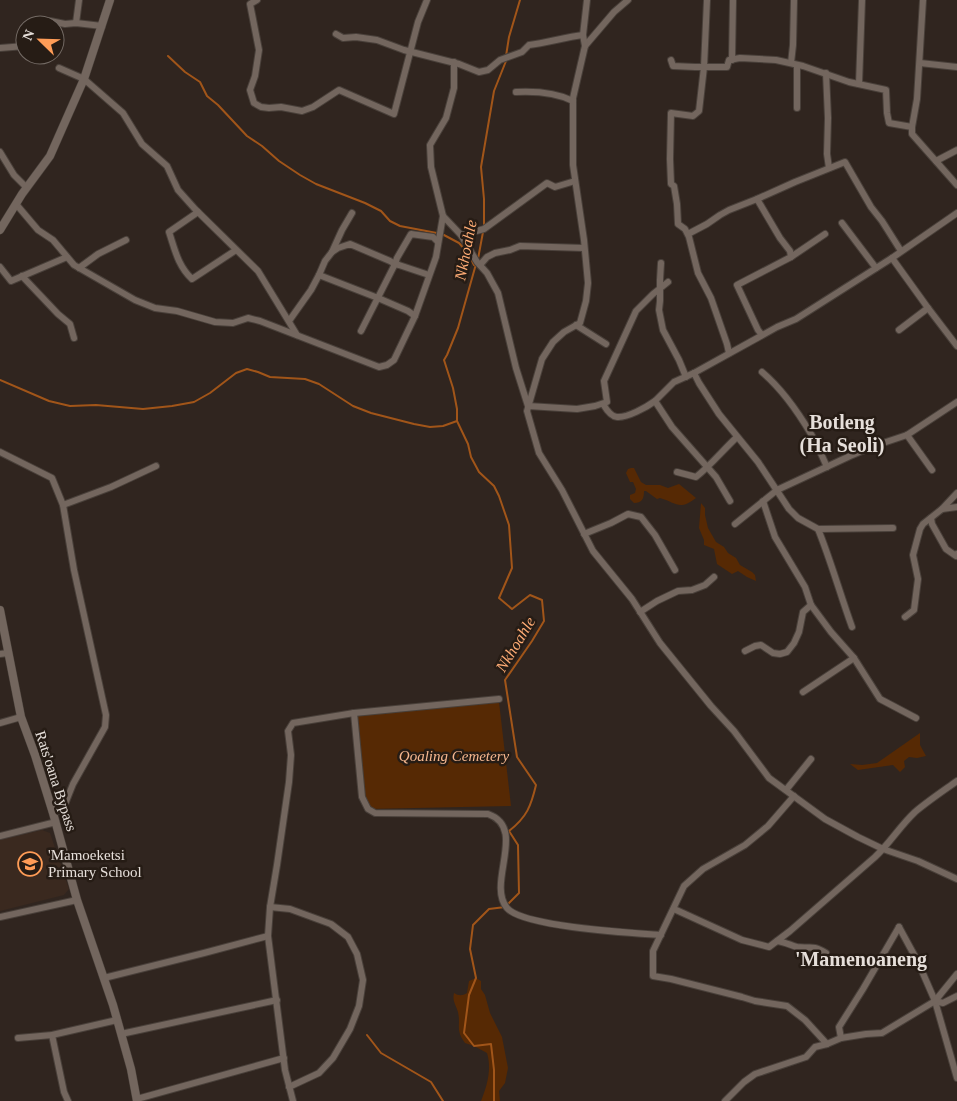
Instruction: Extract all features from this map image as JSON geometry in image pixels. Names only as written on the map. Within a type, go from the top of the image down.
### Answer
[{"type":"street","points":[[76,22],[79,0]]},
{"type":"street","points":[[0,230],[50,156],[84,79],[110,0]]},
{"type":"street","points":[[257,0],[250,4],[259,50],[255,76],[250,90],[254,102],[261,107],[281,107],[302,112],[339,90],[394,114],[418,22],[427,0]]},
{"type":"street","points":[[587,0],[583,35],[585,46],[573,101],[573,165],[588,283],[586,301],[580,323],[564,332],[553,342],[542,359],[528,406],[527,411],[539,453],[562,490],[593,551],[632,599],[660,643],[695,688],[734,732],[769,778],[825,818],[858,837],[957,879]]},
{"type":"street","points":[[585,46],[614,12],[628,0]]},
{"type":"street","points":[[708,0],[699,110],[693,116],[671,113],[671,184],[674,186],[678,224],[688,234],[698,273],[711,298],[729,353]]},
{"type":"street","points":[[732,60],[733,0]]},
{"type":"street","points":[[794,0],[793,45],[797,108]]},
{"type":"street","points":[[859,84],[862,0]]},
{"type":"street","points":[[922,0],[920,63],[912,134],[957,185]]},
{"type":"street","points":[[65,24],[76,22],[102,26]]},
{"type":"street","points":[[336,34],[344,38],[356,37],[377,40],[410,52],[454,62],[479,72],[488,70],[500,60],[522,52],[529,45],[543,44],[583,35]]},
{"type":"street","points":[[0,48],[15,47]]},
{"type":"street","points":[[671,60],[673,66],[727,67],[729,60],[740,58],[776,60],[794,64],[849,82],[886,90],[889,123],[912,127]]},
{"type":"street","points":[[16,204],[38,230],[53,240],[74,265],[135,300],[155,308],[177,311],[215,322],[233,323],[248,318],[260,320],[379,367],[387,365],[394,360],[415,316],[436,257],[443,216],[431,168],[430,145],[446,118],[454,88],[454,62]]},
{"type":"street","points":[[920,63],[957,68]]},
{"type":"street","points":[[59,68],[84,79],[123,113],[142,144],[167,166],[178,190],[258,271],[297,335]]},
{"type":"street","points":[[826,73],[827,154],[829,168]]},
{"type":"street","points":[[516,92],[549,93],[573,101]]},
{"type":"street","points":[[936,161],[957,150]]},
{"type":"street","points":[[0,152],[14,175],[28,188]]},
{"type":"street","points":[[688,234],[708,224],[720,215],[844,162],[871,207],[901,251]]},
{"type":"street","points":[[461,236],[484,230],[546,183],[555,187],[575,181]]},
{"type":"street","points":[[757,199],[790,252],[791,257]]},
{"type":"street","points":[[198,212],[169,232],[179,263],[184,272],[192,279],[236,250]]},
{"type":"street","points":[[289,321],[311,290],[352,213]]},
{"type":"street","points":[[603,404],[612,415],[618,418],[648,406],[674,382],[796,319],[892,258],[957,213]]},
{"type":"street","points":[[443,216],[461,236],[487,273],[498,293],[516,368],[528,406]]},
{"type":"street","points":[[842,224],[876,268]]},
{"type":"street","points":[[361,331],[411,234],[433,237],[438,242]]},
{"type":"street","points":[[762,335],[738,285],[791,257],[825,234]]},
{"type":"street","points":[[79,268],[98,254],[126,240]]},
{"type":"street","points":[[332,252],[350,244],[395,264],[429,275]]},
{"type":"street","points":[[480,265],[487,257],[495,253],[520,246],[584,248]]},
{"type":"street","points":[[0,267],[11,281],[67,257]]},
{"type":"street","points":[[892,258],[957,346]]},
{"type":"street","points":[[661,263],[658,310],[663,330],[686,376]]},
{"type":"street","points":[[319,275],[378,298],[415,316]]},
{"type":"street","points":[[22,276],[70,324],[74,338]]},
{"type":"street","points":[[528,406],[577,409],[607,402],[604,381],[636,311],[668,282]]},
{"type":"street","points":[[899,330],[928,308]]},
{"type":"street","points":[[576,325],[606,344]]},
{"type":"street","points":[[762,372],[783,394],[806,425],[827,467]]},
{"type":"street","points":[[694,373],[719,414],[758,462],[789,509],[798,518],[818,528],[893,528]]},
{"type":"street","points":[[655,401],[672,427],[708,466],[730,501]]},
{"type":"street","points":[[735,524],[777,490],[874,446],[907,435],[957,402]]},
{"type":"street","points":[[907,435],[932,470]]},
{"type":"street","points":[[677,472],[696,477],[737,438]]},
{"type":"street","points":[[0,452],[52,478],[63,505],[74,570],[106,714],[105,727],[73,784],[62,809],[55,818],[0,836]]},
{"type":"street","points":[[63,505],[111,488],[156,466]]},
{"type":"street","points":[[905,617],[914,610],[918,579],[913,555],[920,529],[957,493]]},
{"type":"street","points":[[763,501],[775,537],[805,587],[811,605],[854,658],[880,699],[916,718]]},
{"type":"street","points":[[942,509],[957,507]]},
{"type":"street","points":[[584,534],[628,514],[641,518],[655,535],[675,570]]},
{"type":"street","points":[[931,518],[932,524],[946,548],[956,556],[957,554]]},
{"type":"street","points":[[818,528],[831,561],[838,588],[852,627]]},
{"type":"street","points":[[640,612],[678,591],[692,590],[705,585],[714,577]]},
{"type":"street","points":[[745,651],[762,645],[773,653],[787,652],[799,632],[803,612],[811,605]]},
{"type":"street","name":"Rats'oana Bypass","points":[[0,610],[4,653],[21,717],[55,818],[77,900],[117,1020],[131,1069],[137,1100]]},
{"type":"street","points":[[803,692],[854,658]]},
{"type":"street","points":[[293,1101],[285,1070],[268,936],[270,907],[289,782],[291,755],[288,731],[293,723],[354,712],[499,699]]},
{"type":"street","points":[[354,712],[362,797],[368,809],[375,813],[488,814],[494,816],[502,823],[507,840],[500,893],[506,907],[512,912],[541,921],[593,930],[661,935]]},
{"type":"street","points":[[0,722],[21,717]]},
{"type":"street","points":[[786,790],[811,759]]},
{"type":"street","points":[[674,909],[742,940],[768,947],[790,932],[883,849],[916,812],[957,781]]},
{"type":"street","points":[[794,796],[768,826],[745,845],[703,869],[684,886],[653,951],[653,976],[755,1001],[787,1006],[805,1020],[828,1044]]},
{"type":"street","points":[[0,917],[77,900]]},
{"type":"street","points":[[270,907],[290,909],[331,924],[348,937],[357,954],[363,980],[359,1006],[350,1029],[333,1058],[319,1074],[289,1087]]},
{"type":"street","points":[[841,1038],[839,1027],[864,989],[899,927],[918,962],[935,1001],[957,1078]]},
{"type":"street","points":[[104,978],[204,954],[268,936]]},
{"type":"street","points":[[776,941],[798,947],[816,947],[826,953]]},
{"type":"street","points":[[725,1101],[755,1074],[806,1057],[815,1047],[841,1038],[882,1033],[935,1001],[957,974]]},
{"type":"street","points":[[935,1001],[943,1003],[957,996]]},
{"type":"street","points":[[121,1034],[277,1000]]},
{"type":"street","points":[[18,1038],[52,1035],[117,1020]]},
{"type":"street","points":[[52,1035],[64,1092],[68,1101]]},
{"type":"street","points":[[137,1100],[284,1058]]},
{"type":"shaded area","name":"'Mamoeketsi Primary School","points":[[42,830],[50,833],[69,889],[64,895],[0,911],[0,840]]},
{"type":"green space","points":[[631,468],[634,468],[641,482],[646,485],[660,485],[668,488],[679,484],[696,498],[686,504],[678,505],[660,498],[657,499],[644,491],[642,500],[634,503],[630,499],[630,495],[635,493],[636,489],[626,473]]},
{"type":"green space","points":[[701,503],[705,508],[708,528],[716,542],[736,558],[740,565],[752,572],[755,575],[756,581],[738,571],[732,574],[717,564],[714,549],[704,545],[699,528]]},
{"type":"green space","name":"Qoaling Cemetery","points":[[499,702],[511,806],[368,809],[362,797],[354,713]]},
{"type":"green space","points":[[920,733],[920,745],[926,756],[909,757],[904,761],[905,767],[900,772],[893,765],[858,770],[850,764],[877,763]]},
{"type":"green space","points":[[476,978],[481,981],[481,989],[485,995],[490,1013],[502,1037],[508,1068],[505,1083],[499,1091],[500,1101],[481,1101],[488,1077],[487,1053],[465,1043],[459,1031],[459,1017],[454,1001],[454,993],[464,995],[467,993],[469,981]]},
{"type":"waterway","name":"Nkhoahle","points":[[506,56],[509,37],[520,0]]},
{"type":"waterway","points":[[168,56],[185,72],[200,82],[207,96],[247,136],[279,161],[316,184],[381,211],[390,221],[400,226],[442,234],[459,243],[467,252],[474,265]]},
{"type":"waterway","name":"Nkhoahle","points":[[484,227],[481,167],[494,91],[506,61]]},
{"type":"waterway","name":"Nkhoahle","points":[[478,259],[483,232]]},
{"type":"waterway","name":"Nkhoahle","points":[[476,264],[458,328],[444,360],[453,388],[457,421],[468,444],[471,457],[479,472],[494,486],[509,525],[512,568],[499,598],[512,609],[530,595],[542,600],[544,621],[505,680],[517,757],[536,785],[527,811],[509,831],[518,845],[519,893],[508,904]]},
{"type":"waterway","points":[[0,380],[49,401],[70,406],[96,405],[143,409],[194,402],[210,393],[236,373],[247,369],[270,377],[305,379],[319,384],[353,406],[371,413],[414,424],[430,427],[443,426],[457,421]]},
{"type":"waterway","name":"Nkhoahle","points":[[494,1101],[494,1070],[491,1044],[474,1046],[464,1033],[469,995],[476,978],[470,949],[473,925],[489,909],[505,907]]},
{"type":"waterway","points":[[367,1035],[381,1053],[431,1082],[443,1101]]},
{"type":"place","name":"'Mamoeketsi Primary School","points":[[30,864]]},
{"type":"district","name":"Botleng (Ha Seoli)","points":[[842,434]]},
{"type":"district","name":"'Mamenoaneng","points":[[861,959]]}]
